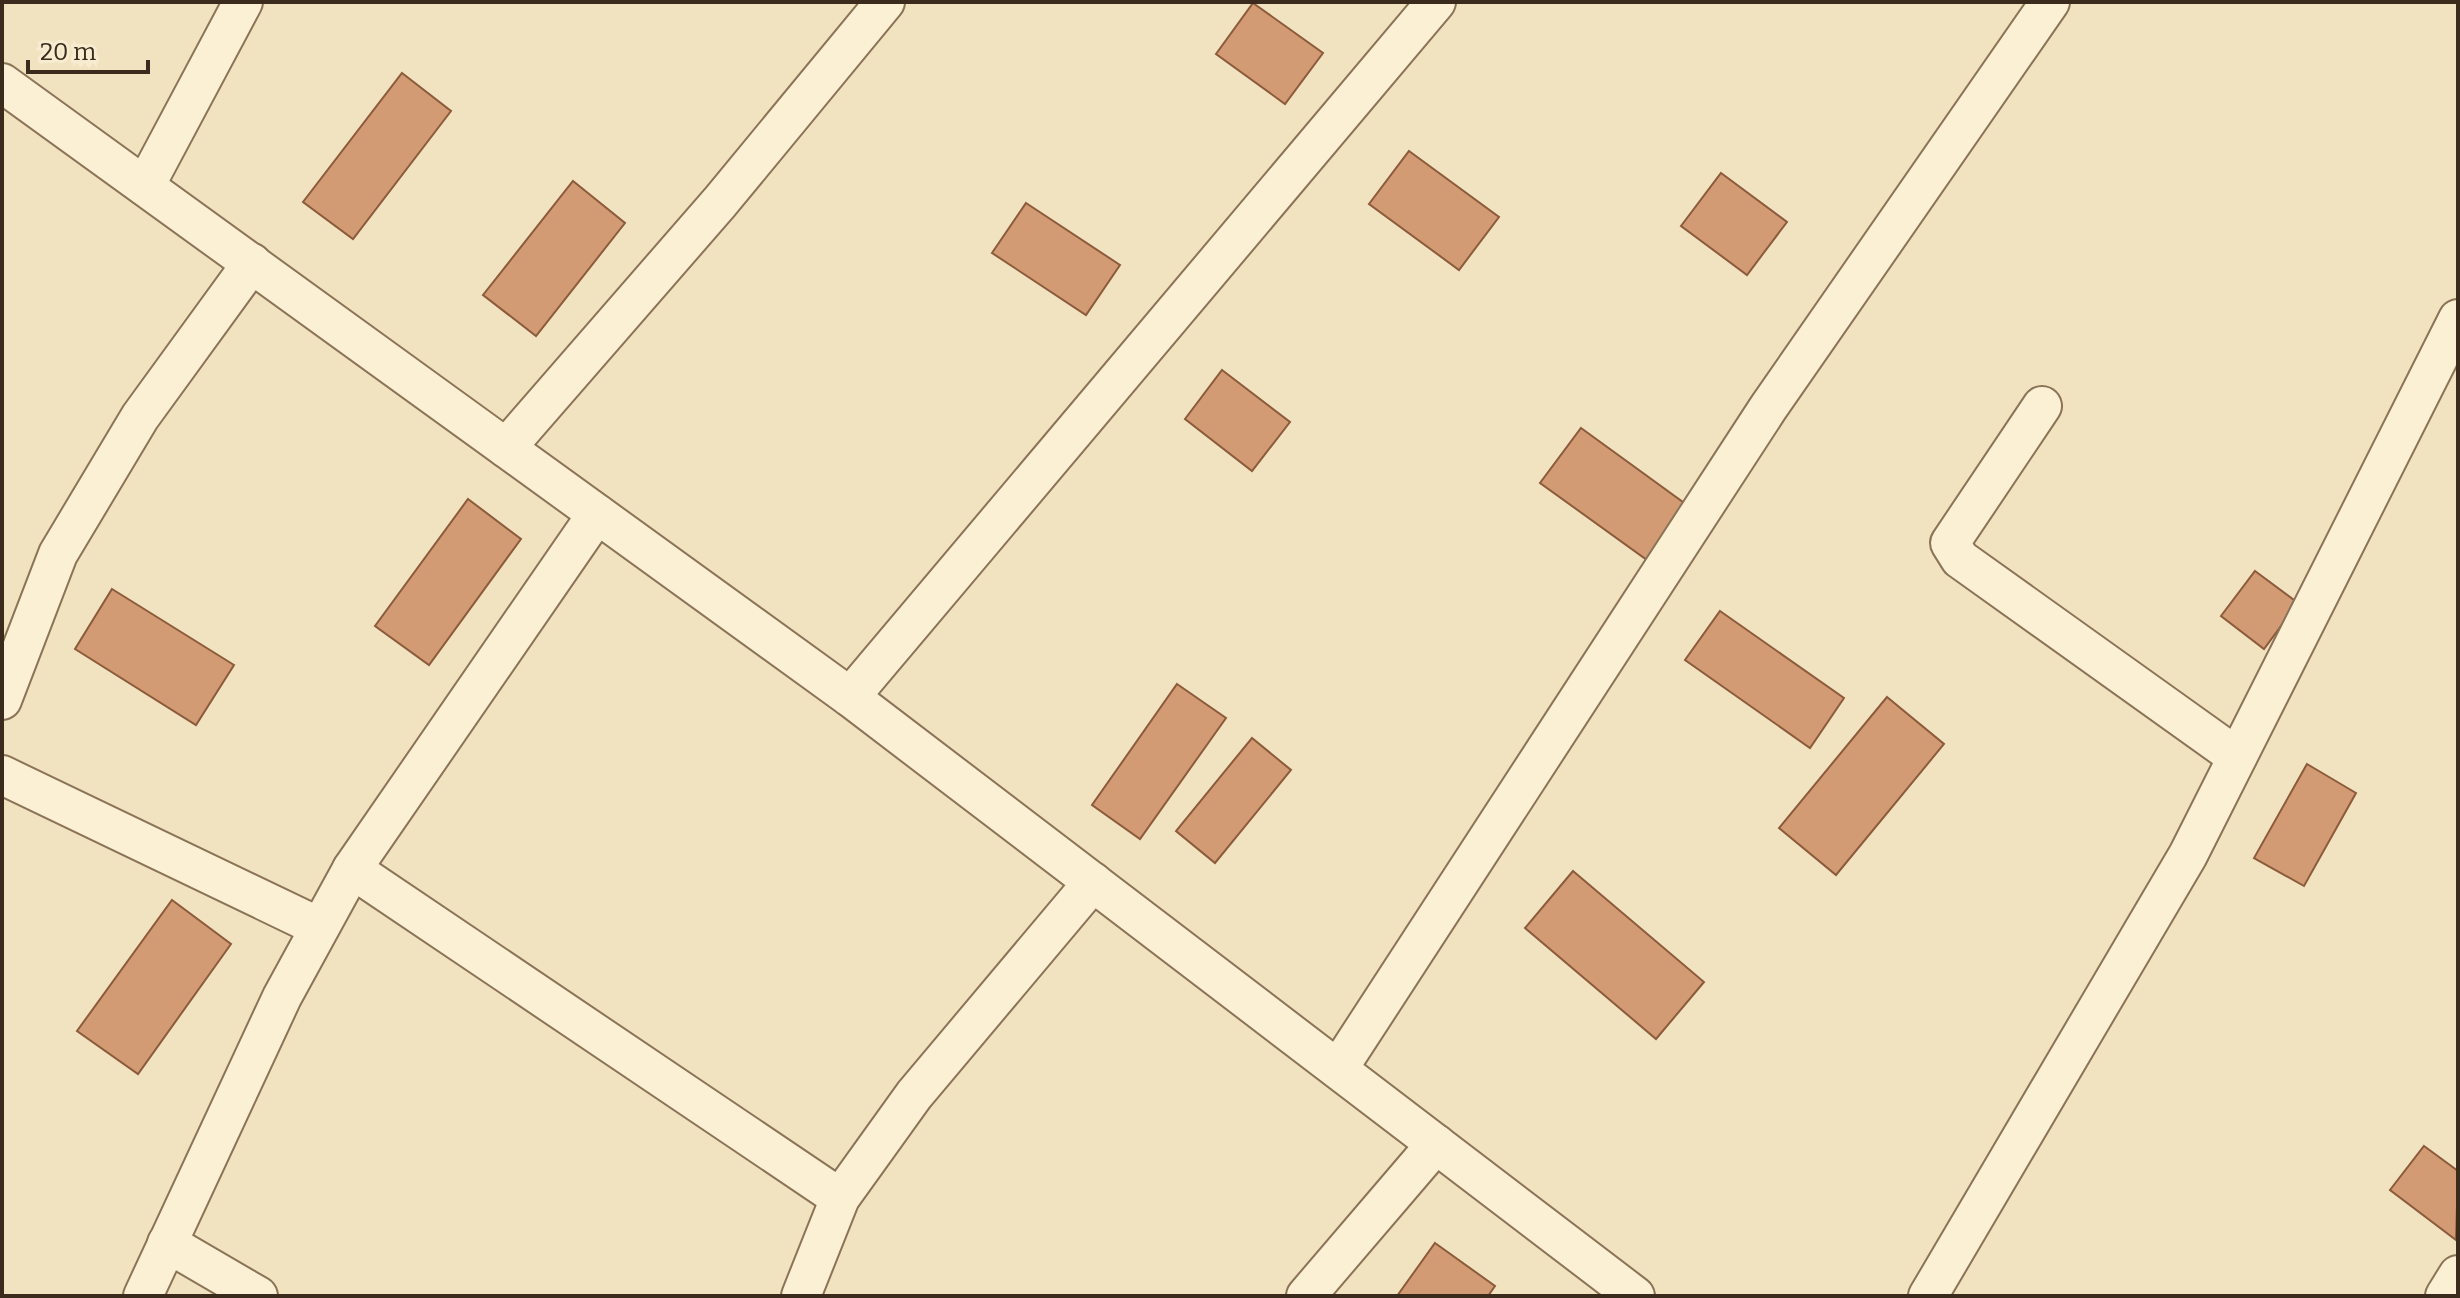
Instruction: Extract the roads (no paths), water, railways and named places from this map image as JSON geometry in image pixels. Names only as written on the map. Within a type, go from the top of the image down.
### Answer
[{"type":"street","points":[[145,186],[243,2]]},
{"type":"street","points":[[506,448],[720,202],[885,2]]},
{"type":"street","points":[[850,697],[1436,2]]},
{"type":"street","points":[[1338,1069],[1768,408],[2050,2]]},
{"type":"street","points":[[2,83],[850,697],[1635,1296]]},
{"type":"street","points":[[2,700],[58,554],[140,417],[252,263]]},
{"type":"street","points":[[1928,1296],[2188,855],[2458,319]]},
{"type":"street","points":[[2042,406],[1950,543],[1960,559],[2237,757]]},
{"type":"street","points":[[143,1296],[282,997],[352,869],[597,514]]},
{"type":"street","points":[[2,775],[319,927]]},
{"type":"street","points":[[352,869],[840,1198]]},
{"type":"street","points":[[801,1296],[840,1198],[914,1095],[1093,882]]},
{"type":"street","points":[[1306,1296],[1436,1144]]},
{"type":"street","points":[[167,1243],[258,1296]]},
{"type":"street","points":[[2445,1296],[2458,1275]]}]
